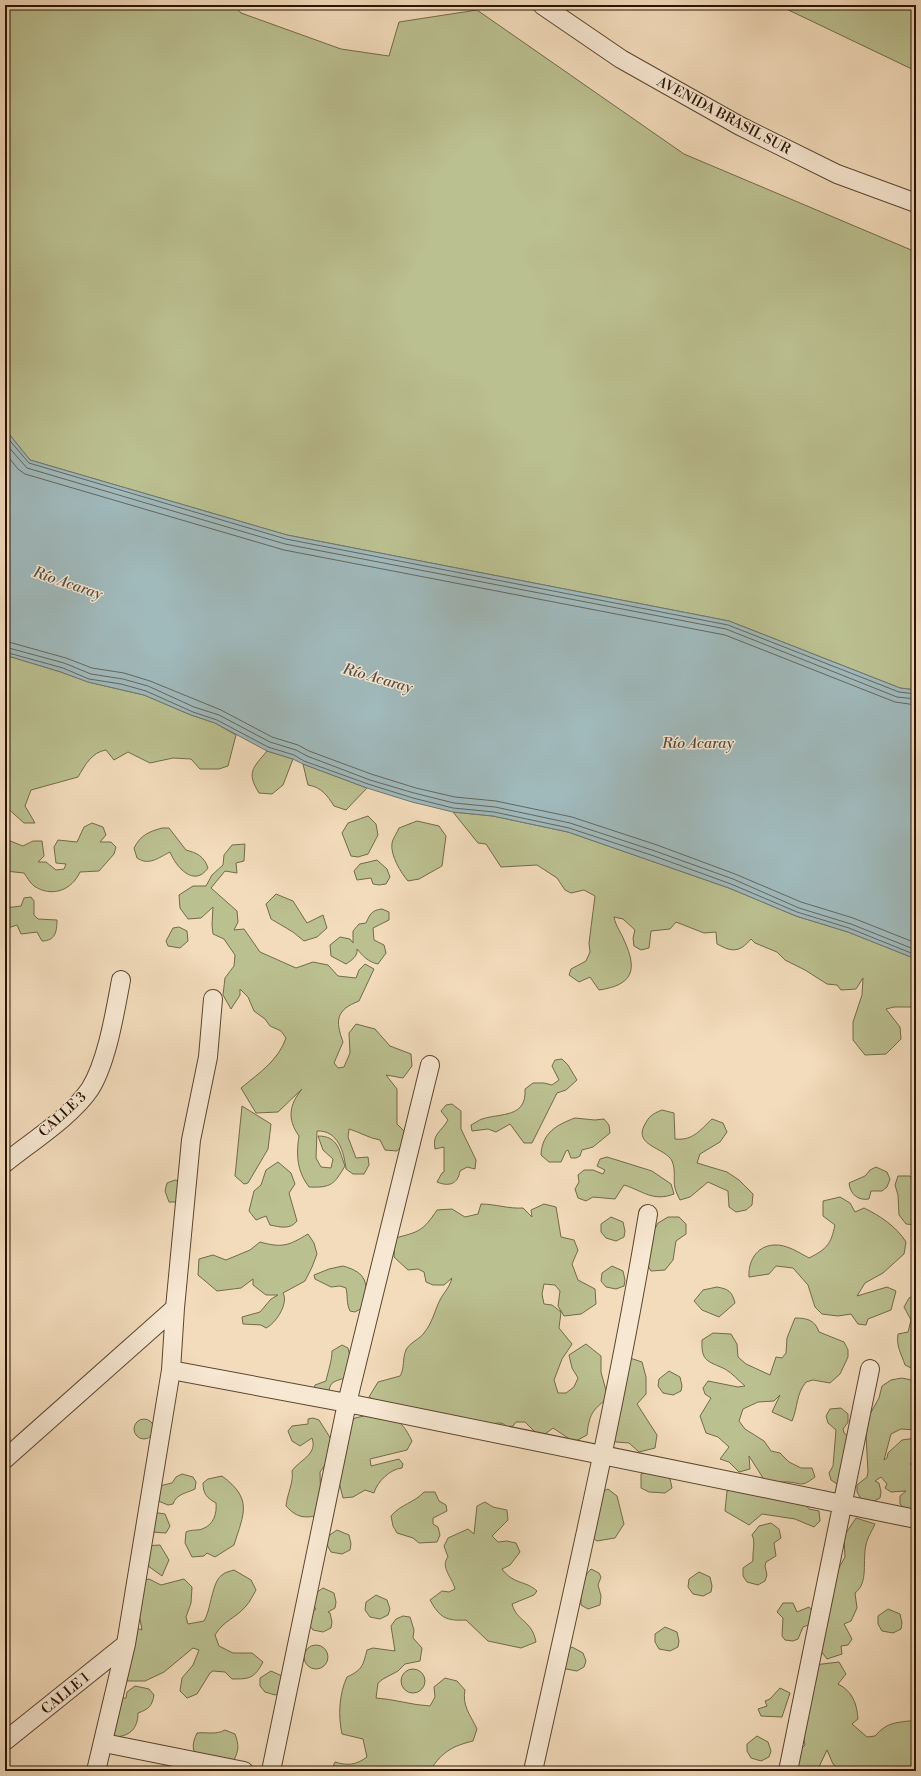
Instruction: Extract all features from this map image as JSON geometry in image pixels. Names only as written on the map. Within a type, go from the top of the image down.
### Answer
[{"type":"street","name":"AVENIDA BRASIL SUR","points":[[542,5],[621,60],[740,126],[836,174],[916,203]]},
{"type":"street","name":"CALLE 3","points":[[5,1163],[74,1108],[90,1088],[99,1070],[104,1054],[121,980]]},
{"type":"street","points":[[96,1771],[104,1743],[126,1644],[171,1370],[175,1308],[191,1140],[208,1057],[213,999]]},
{"type":"street","points":[[271,1771],[347,1402],[430,1065]]},
{"type":"street","points":[[533,1771],[603,1456],[635,1293],[648,1214]]},
{"type":"street","points":[[5,1459],[175,1308]]},
{"type":"street","points":[[788,1771],[870,1369]]},
{"type":"street","points":[[171,1370],[347,1402],[603,1456],[916,1519]]},
{"type":"street","name":"CALLE 1","points":[[5,1741],[126,1644]]},
{"type":"street","points":[[104,1743],[244,1771]]},
{"type":"green space","points":[[5,5],[234,5],[241,13],[341,49],[389,56],[399,22],[477,10],[684,154],[916,252],[916,690],[900,688],[729,621],[287,535],[30,460],[5,429]]},
{"type":"green space","points":[[778,5],[916,5],[916,71]]},
{"type":"green space","points":[[5,655],[88,682],[144,695],[191,715],[215,723],[236,735],[228,766],[219,769],[200,769],[191,759],[173,758],[150,763],[128,752],[114,760],[106,750],[101,751],[89,760],[78,777],[31,790],[25,806],[35,823],[24,823],[5,806]]},
{"type":"green space","points":[[267,751],[293,759],[283,785],[272,794],[259,793],[252,775],[255,766]]},
{"type":"green space","points":[[303,764],[367,788],[346,810],[334,806],[323,792],[313,786],[308,785]]},
{"type":"green space","points":[[453,812],[493,816],[568,832],[729,888],[796,916],[848,932],[916,959],[916,1007],[894,1007],[886,1009],[900,1027],[901,1039],[886,1054],[865,1055],[853,1040],[853,1022],[862,995],[863,978],[856,989],[841,990],[837,985],[827,984],[805,970],[785,960],[777,952],[755,943],[751,939],[743,947],[731,950],[717,944],[716,932],[704,933],[676,922],[670,929],[651,931],[649,948],[641,950],[634,946],[633,938],[635,930],[623,919],[614,917],[631,960],[630,974],[626,980],[619,984],[610,988],[599,990],[590,977],[579,982],[569,975],[571,969],[586,961],[590,952],[589,943],[595,896],[584,890],[571,893],[565,890],[557,878],[537,865],[501,867],[486,844],[478,843]]},
{"type":"green space","points":[[368,816],[376,824],[378,835],[368,854],[358,857],[351,856],[342,833],[348,823]]},
{"type":"green space","points":[[417,821],[439,826],[446,836],[442,866],[419,879],[408,881],[399,869],[394,858],[392,843],[399,828]]},
{"type":"green space","points":[[92,823],[103,827],[106,835],[100,842],[111,842],[116,847],[114,854],[99,871],[80,872],[67,888],[54,892],[41,890],[34,886],[24,873],[5,871],[5,839],[23,846],[33,841],[42,841],[44,856],[38,862],[46,862],[56,870],[64,869],[66,864],[56,863],[54,847],[58,840],[77,842],[84,827]]},
{"type":"green space","points":[[162,828],[169,828],[186,850],[197,854],[202,858],[208,868],[203,874],[191,876],[186,873],[176,864],[170,852],[150,861],[137,858],[134,848],[139,840],[149,833]]},
{"type":"green space","points":[[245,844],[244,861],[236,863],[237,873],[225,871],[211,888],[237,911],[238,922],[234,930],[244,929],[260,952],[296,968],[313,962],[328,965],[338,976],[356,978],[359,970],[365,964],[374,969],[359,1001],[346,1008],[339,1017],[338,1022],[343,1042],[334,1063],[338,1068],[344,1067],[350,1053],[349,1033],[356,1024],[375,1029],[390,1046],[411,1054],[412,1066],[403,1078],[386,1075],[397,1089],[397,1124],[405,1132],[406,1141],[397,1151],[385,1150],[380,1140],[349,1129],[348,1137],[356,1158],[368,1157],[369,1165],[364,1174],[353,1174],[346,1169],[344,1156],[339,1143],[335,1138],[330,1134],[317,1131],[316,1158],[321,1167],[331,1168],[333,1159],[323,1150],[318,1136],[330,1138],[334,1141],[339,1149],[345,1166],[335,1181],[328,1186],[309,1187],[302,1175],[298,1163],[299,1136],[295,1130],[291,1118],[291,1112],[294,1101],[302,1089],[278,1112],[256,1113],[241,1088],[273,1060],[283,1046],[286,1038],[281,1031],[270,1026],[265,1019],[254,1011],[248,997],[240,989],[240,995],[231,1009],[223,995],[225,978],[234,966],[235,955],[224,939],[213,934],[213,907],[201,918],[188,919],[180,908],[179,895],[193,886],[206,886],[212,875],[223,865],[224,855],[232,845]]},
{"type":"green space","points":[[377,860],[387,869],[390,877],[386,884],[373,884],[371,878],[357,880],[354,871],[360,864]]},
{"type":"green space","points":[[276,894],[293,901],[307,923],[323,915],[327,928],[317,937],[304,941],[293,932],[271,919],[266,904]]},
{"type":"green space","points":[[31,897],[34,901],[34,915],[38,919],[57,920],[56,932],[52,938],[46,941],[42,941],[37,932],[21,934],[17,925],[8,928],[5,926],[5,908],[21,906],[24,898]]},
{"type":"green space","points":[[382,909],[389,912],[389,920],[373,928],[374,940],[384,945],[386,953],[378,964],[369,960],[357,949],[356,956],[346,964],[331,956],[330,945],[340,937],[350,939],[353,943],[353,931],[359,924],[366,923],[374,911]]},
{"type":"green space","points":[[179,927],[187,931],[188,941],[180,948],[168,946],[166,941],[173,928]]},
{"type":"green space","points":[[562,1059],[568,1065],[577,1080],[566,1090],[557,1093],[532,1143],[524,1143],[510,1124],[496,1132],[488,1129],[472,1131],[471,1125],[481,1119],[504,1115],[517,1110],[522,1105],[525,1098],[525,1089],[533,1083],[552,1085],[559,1080],[552,1066],[555,1060]]},
{"type":"green space","points":[[452,1104],[461,1111],[461,1129],[476,1160],[475,1169],[467,1167],[460,1171],[455,1182],[445,1184],[437,1182],[444,1172],[444,1147],[435,1149],[434,1144],[436,1136],[448,1120],[441,1111],[446,1105]]},
{"type":"green space","points":[[242,1106],[271,1124],[268,1149],[248,1183],[244,1184],[235,1176]]},
{"type":"green space","points":[[662,1110],[674,1113],[675,1139],[687,1138],[696,1134],[712,1119],[723,1123],[727,1132],[720,1142],[700,1154],[697,1163],[727,1172],[739,1180],[753,1194],[752,1205],[746,1210],[736,1212],[729,1207],[728,1191],[708,1182],[690,1197],[680,1200],[675,1188],[674,1168],[672,1161],[664,1153],[647,1142],[643,1138],[642,1133],[649,1118],[653,1114]]},
{"type":"green space","points":[[575,1118],[595,1120],[604,1119],[609,1125],[610,1133],[593,1147],[582,1150],[580,1156],[576,1158],[571,1158],[568,1150],[566,1151],[561,1162],[549,1162],[541,1155],[542,1147],[547,1135],[556,1127]]},
{"type":"green space","points":[[607,1157],[652,1171],[671,1184],[674,1194],[660,1197],[648,1195],[624,1185],[615,1199],[593,1197],[586,1201],[578,1198],[575,1189],[579,1182],[578,1175],[584,1170],[593,1170],[603,1174],[605,1170],[597,1166],[600,1159]]},
{"type":"green space","points":[[278,1162],[291,1173],[295,1184],[289,1193],[297,1221],[288,1227],[270,1225],[266,1216],[256,1220],[249,1211],[254,1191],[261,1185],[266,1170]]},
{"type":"green space","points":[[876,1167],[887,1172],[890,1179],[887,1187],[882,1191],[871,1191],[869,1199],[858,1198],[851,1190],[849,1183],[865,1176],[870,1170]]},
{"type":"green space","points":[[898,1176],[910,1176],[916,1184],[916,1225],[906,1224],[899,1215],[898,1195],[895,1185]]},
{"type":"green space","points":[[175,1180],[183,1182],[179,1202],[169,1202],[165,1191],[167,1183]]},
{"type":"green space","points":[[840,1197],[850,1203],[855,1212],[864,1208],[882,1218],[898,1231],[906,1242],[904,1254],[883,1273],[865,1283],[857,1296],[887,1287],[896,1291],[891,1310],[868,1319],[866,1325],[858,1324],[851,1314],[838,1316],[822,1314],[815,1307],[808,1285],[793,1268],[776,1266],[769,1274],[749,1277],[750,1266],[754,1256],[762,1248],[779,1245],[793,1249],[809,1258],[824,1249],[832,1237],[835,1225],[823,1216],[823,1201]]},
{"type":"green space","points":[[481,1204],[523,1208],[532,1217],[531,1210],[544,1204],[556,1207],[561,1237],[574,1240],[578,1250],[572,1264],[578,1280],[595,1289],[596,1304],[581,1314],[564,1316],[558,1306],[560,1291],[555,1285],[544,1284],[542,1294],[544,1304],[552,1305],[561,1312],[559,1328],[572,1344],[562,1359],[554,1380],[558,1393],[566,1393],[574,1387],[578,1378],[572,1368],[569,1355],[586,1344],[601,1356],[601,1372],[608,1398],[598,1406],[592,1414],[587,1435],[574,1442],[553,1428],[545,1434],[537,1434],[525,1422],[516,1422],[513,1426],[507,1427],[501,1423],[489,1425],[379,1403],[369,1397],[378,1382],[400,1376],[406,1350],[427,1329],[452,1278],[444,1285],[433,1285],[426,1282],[424,1272],[418,1269],[408,1270],[394,1257],[395,1238],[420,1230],[437,1210],[452,1209],[465,1217],[478,1214]]},
{"type":"green space","points":[[611,1217],[623,1222],[625,1231],[624,1237],[616,1241],[606,1238],[601,1232],[601,1224]]},
{"type":"green space","points":[[668,1217],[679,1217],[686,1224],[686,1234],[676,1241],[673,1260],[665,1270],[651,1271],[641,1254],[658,1223]]},
{"type":"green space","points":[[308,1234],[314,1243],[317,1254],[312,1267],[305,1281],[283,1293],[283,1308],[277,1318],[270,1326],[266,1328],[261,1325],[243,1324],[242,1317],[260,1312],[271,1299],[278,1295],[266,1295],[253,1285],[253,1279],[241,1288],[217,1291],[198,1275],[199,1259],[213,1255],[226,1260],[250,1250],[260,1242],[274,1245],[285,1245]]},
{"type":"green space","points":[[343,1266],[357,1272],[362,1276],[366,1285],[366,1306],[355,1312],[350,1311],[346,1288],[340,1286],[331,1287],[315,1279],[314,1275],[329,1269]]},
{"type":"green space","points":[[612,1266],[623,1271],[625,1280],[624,1286],[616,1289],[606,1287],[601,1281],[602,1273]]},
{"type":"green space","points":[[717,1287],[729,1291],[735,1303],[719,1317],[702,1310],[694,1301],[703,1290]]},
{"type":"green space","points":[[916,1294],[916,1366],[911,1368],[905,1365],[899,1350],[898,1334],[908,1332],[911,1320],[904,1307],[909,1298]]},
{"type":"green space","points":[[795,1318],[810,1320],[819,1332],[844,1342],[848,1350],[848,1357],[840,1374],[830,1383],[813,1380],[806,1382],[800,1391],[792,1421],[772,1412],[780,1395],[774,1401],[758,1402],[743,1409],[739,1421],[745,1429],[764,1441],[771,1451],[780,1453],[789,1462],[801,1468],[812,1468],[815,1477],[804,1484],[765,1481],[749,1456],[750,1469],[739,1472],[729,1462],[720,1459],[729,1447],[718,1437],[706,1433],[700,1416],[711,1398],[705,1394],[703,1388],[708,1381],[738,1387],[745,1386],[728,1371],[710,1362],[704,1357],[702,1340],[713,1333],[731,1334],[737,1344],[738,1357],[746,1364],[770,1375],[776,1357],[782,1358],[786,1353],[787,1338]]},
{"type":"green space","points":[[342,1345],[348,1348],[350,1357],[345,1378],[332,1383],[329,1391],[314,1389],[315,1385],[326,1381],[332,1351]]},
{"type":"green space","points":[[630,1358],[642,1362],[646,1377],[646,1394],[637,1404],[657,1435],[655,1448],[639,1452],[629,1443],[616,1442],[611,1439]]},
{"type":"green space","points":[[669,1371],[680,1377],[682,1386],[681,1391],[673,1395],[663,1393],[658,1386],[659,1379]]},
{"type":"green space","points":[[902,1378],[916,1381],[916,1409],[914,1416],[916,1417],[916,1430],[901,1429],[891,1434],[884,1460],[887,1458],[888,1453],[902,1440],[916,1438],[916,1460],[910,1464],[916,1468],[914,1490],[916,1491],[916,1512],[905,1510],[900,1504],[900,1496],[906,1491],[891,1492],[885,1488],[887,1484],[881,1477],[875,1481],[879,1483],[881,1492],[880,1498],[872,1502],[861,1499],[857,1492],[857,1485],[867,1477],[868,1472],[866,1435],[869,1416],[879,1398],[882,1386],[891,1380]]},
{"type":"green space","points":[[841,1408],[848,1414],[848,1422],[843,1429],[844,1433],[848,1436],[841,1483],[837,1484],[831,1480],[829,1473],[833,1466],[836,1430],[828,1423],[826,1416],[830,1409]]},
{"type":"green space","points":[[368,1415],[395,1420],[403,1427],[412,1441],[407,1450],[370,1459],[371,1466],[399,1459],[403,1464],[402,1468],[389,1473],[381,1481],[374,1493],[365,1490],[353,1497],[343,1498],[338,1478],[351,1422],[355,1418]]},
{"type":"green space","points":[[313,1418],[319,1420],[331,1439],[332,1455],[320,1472],[321,1515],[306,1517],[294,1513],[286,1506],[292,1479],[292,1471],[310,1453],[313,1444],[312,1438],[300,1446],[292,1441],[288,1431],[292,1426],[308,1424],[308,1419]]},
{"type":"green space","points":[[144,1419],[151,1422],[154,1429],[151,1436],[144,1439],[137,1436],[134,1429],[137,1422]]},
{"type":"green space","points":[[657,1467],[669,1474],[672,1488],[665,1493],[649,1492],[641,1488],[641,1474]]},
{"type":"green space","points":[[182,1474],[193,1477],[196,1482],[195,1489],[179,1496],[173,1504],[168,1505],[156,1500],[159,1486],[172,1483],[176,1477]]},
{"type":"green space","points":[[222,1476],[232,1484],[242,1500],[243,1515],[234,1545],[215,1557],[207,1553],[204,1556],[192,1557],[185,1543],[186,1532],[200,1530],[209,1525],[214,1518],[216,1511],[216,1503],[206,1495],[203,1483],[208,1479]]},
{"type":"green space","points":[[746,1486],[801,1499],[809,1509],[819,1511],[820,1521],[814,1527],[795,1519],[762,1514],[749,1525],[725,1511],[727,1491]]},
{"type":"green space","points":[[608,1489],[617,1496],[624,1524],[615,1538],[597,1541],[581,1530],[601,1492]]},
{"type":"green space","points":[[424,1492],[435,1492],[439,1501],[446,1505],[447,1511],[433,1518],[433,1524],[438,1527],[440,1535],[437,1542],[419,1543],[413,1538],[397,1533],[393,1526],[391,1516]]},
{"type":"green space","points":[[485,1502],[493,1507],[507,1510],[508,1520],[492,1536],[498,1542],[507,1541],[516,1543],[520,1552],[510,1565],[502,1569],[511,1578],[528,1585],[537,1591],[534,1595],[512,1604],[517,1614],[531,1629],[536,1642],[521,1648],[488,1641],[466,1620],[448,1619],[441,1615],[430,1600],[442,1591],[449,1592],[455,1589],[445,1565],[448,1557],[444,1546],[448,1538],[468,1529],[474,1534],[477,1506]]},
{"type":"green space","points":[[152,1512],[165,1514],[170,1526],[166,1533],[151,1532]]},
{"type":"green space","points":[[856,1518],[875,1524],[868,1537],[865,1551],[864,1577],[859,1589],[855,1593],[857,1608],[851,1621],[844,1624],[852,1639],[848,1645],[841,1646],[842,1654],[827,1659],[818,1647],[836,1573],[845,1557],[844,1536]]},
{"type":"green space","points":[[771,1523],[779,1529],[781,1538],[774,1543],[776,1556],[766,1562],[765,1566],[767,1575],[765,1581],[758,1585],[747,1582],[743,1576],[743,1568],[753,1561],[754,1541],[752,1535],[759,1526]]},
{"type":"green space","points":[[337,1530],[349,1535],[351,1544],[350,1550],[342,1554],[331,1552],[327,1545],[327,1537]]},
{"type":"green space","points":[[160,1545],[169,1560],[162,1576],[137,1558],[144,1546]]},
{"type":"green space","points":[[591,1569],[599,1573],[601,1577],[598,1585],[601,1596],[600,1605],[588,1609],[581,1605],[581,1590],[583,1581]]},
{"type":"green space","points":[[234,1570],[251,1580],[256,1590],[246,1606],[222,1626],[215,1635],[219,1646],[233,1653],[252,1653],[263,1662],[254,1675],[243,1679],[232,1679],[225,1672],[213,1671],[210,1673],[197,1694],[187,1698],[180,1691],[182,1678],[193,1665],[199,1650],[193,1648],[164,1672],[145,1681],[123,1681],[134,1627],[142,1630],[140,1619],[131,1598],[137,1582],[149,1579],[161,1585],[184,1579],[192,1587],[191,1603],[186,1617],[188,1624],[204,1621],[216,1583],[222,1575]]},
{"type":"green space","points":[[699,1572],[710,1577],[712,1586],[711,1592],[703,1596],[693,1594],[688,1587],[689,1579]]},
{"type":"green space","points":[[323,1588],[334,1593],[336,1602],[335,1608],[328,1612],[330,1613],[332,1622],[331,1628],[323,1632],[313,1630],[308,1623],[309,1615],[316,1609],[312,1603],[313,1595]]},
{"type":"green space","points":[[376,1595],[387,1600],[390,1609],[388,1615],[380,1619],[370,1617],[365,1610],[366,1602]]},
{"type":"green space","points":[[783,1603],[793,1603],[797,1612],[809,1607],[813,1612],[811,1624],[803,1627],[798,1639],[793,1641],[785,1640],[782,1636],[783,1618],[777,1612]]},
{"type":"green space","points":[[888,1609],[900,1614],[902,1623],[901,1629],[893,1633],[882,1631],[878,1624],[878,1616]]},
{"type":"green space","points":[[403,1616],[410,1617],[414,1630],[413,1638],[422,1648],[420,1661],[405,1664],[398,1671],[378,1683],[376,1698],[430,1706],[435,1697],[434,1687],[445,1678],[457,1681],[465,1690],[464,1696],[466,1705],[477,1729],[473,1741],[449,1750],[435,1763],[431,1769],[432,1771],[331,1771],[335,1762],[352,1764],[367,1757],[363,1739],[342,1734],[340,1713],[342,1691],[347,1677],[359,1670],[361,1667],[367,1650],[373,1648],[395,1651],[391,1626],[396,1619]]},
{"type":"green space","points":[[665,1627],[677,1632],[679,1641],[678,1647],[670,1651],[659,1649],[655,1642],[655,1634]]},
{"type":"green space","points":[[316,1645],[324,1649],[328,1657],[324,1665],[316,1669],[308,1665],[304,1657],[308,1649]]},
{"type":"green space","points":[[572,1647],[583,1653],[586,1661],[584,1667],[577,1671],[566,1669],[562,1662],[562,1654]]},
{"type":"green space","points":[[839,1662],[846,1674],[838,1684],[847,1690],[855,1703],[858,1719],[852,1724],[867,1737],[875,1736],[889,1725],[898,1722],[916,1720],[916,1771],[841,1771],[833,1764],[827,1750],[817,1771],[791,1771],[794,1756],[805,1745],[801,1722],[814,1665]]},
{"type":"green space","points":[[413,1669],[421,1673],[425,1681],[421,1689],[413,1693],[405,1689],[401,1681],[405,1673]]},
{"type":"green space","points":[[271,1671],[282,1676],[283,1691],[275,1695],[265,1692],[260,1686],[260,1678]]},
{"type":"green space","points":[[135,1686],[149,1689],[154,1695],[152,1702],[149,1707],[138,1713],[138,1719],[132,1731],[124,1736],[113,1737],[118,1698],[126,1698],[127,1692]]},
{"type":"green space","points":[[780,1688],[790,1693],[782,1717],[761,1716],[758,1709],[767,1706],[765,1701],[770,1699]]},
{"type":"green space","points":[[225,1730],[235,1734],[238,1744],[237,1753],[234,1760],[197,1757],[193,1745],[197,1733],[215,1733]]},
{"type":"green space","points":[[757,1736],[768,1742],[771,1751],[769,1757],[761,1761],[751,1758],[747,1751],[747,1744]]},
{"type":"water","name":"Río Acaray","points":[[5,429],[30,460],[287,535],[729,621],[900,688],[916,690],[916,959],[848,932],[796,916],[729,888],[568,832],[493,816],[453,812],[412,802],[367,788],[293,759],[267,751],[215,723],[191,715],[144,695],[88,682],[5,655]]}]
